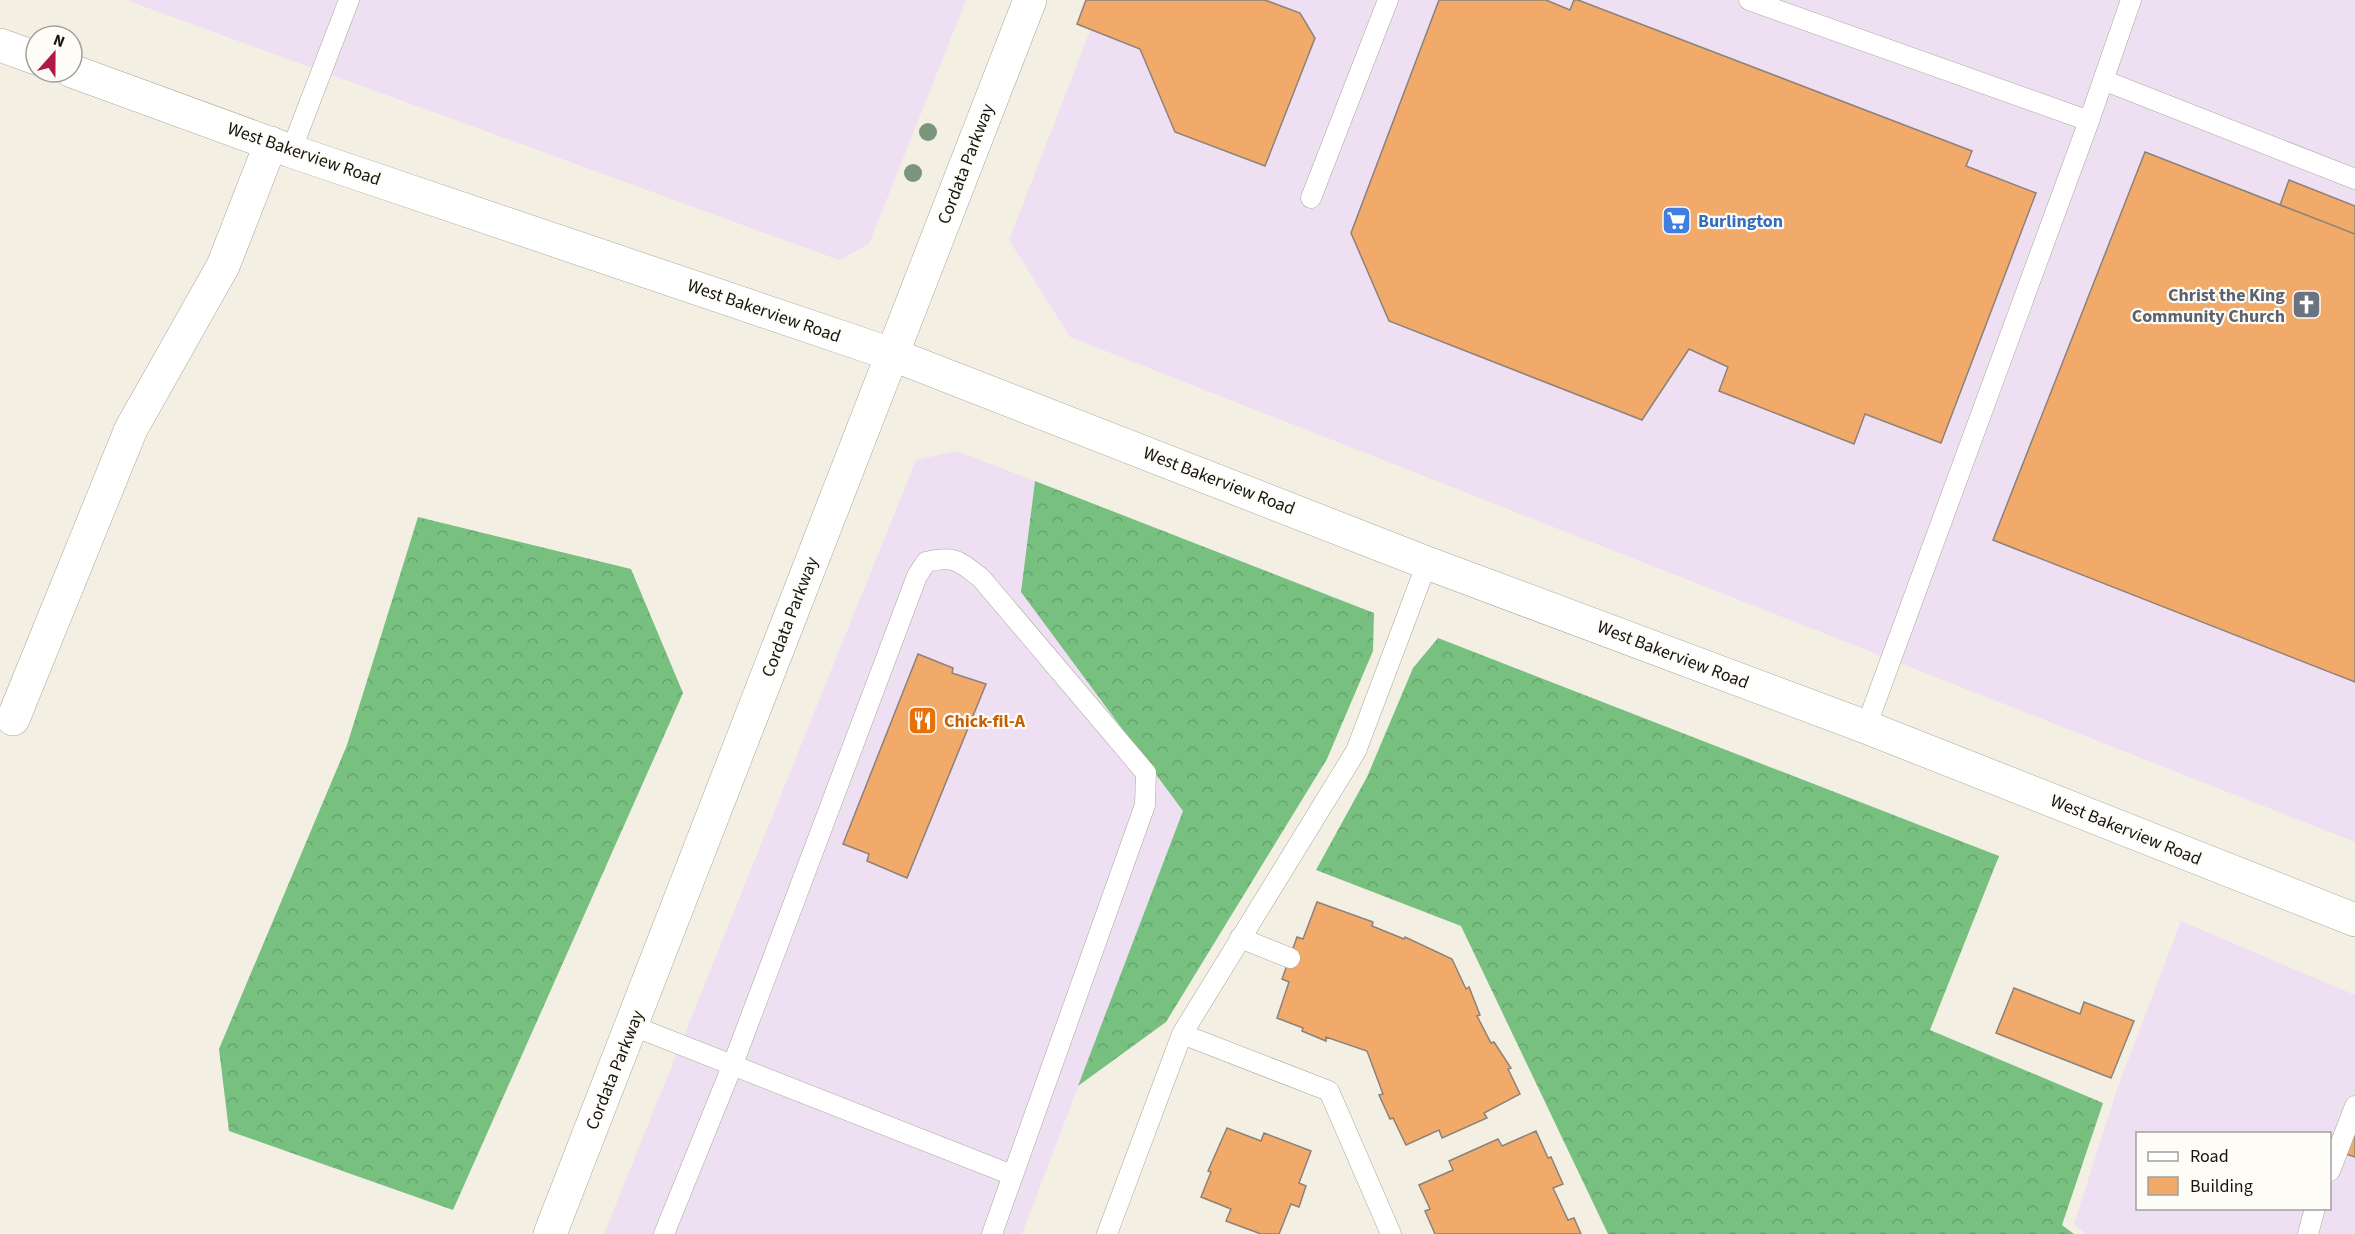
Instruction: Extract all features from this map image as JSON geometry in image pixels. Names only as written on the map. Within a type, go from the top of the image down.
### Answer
[{"type":"main road","name":"Cordata Parkway","points":[[550,1234],[633,1026],[891,354],[1030,0]]},
{"type":"main road","points":[[0,45],[24,54]]},
{"type":"main road","name":"West Bakerview Road","points":[[84,75],[281,147],[891,354],[1427,563],[1866,728],[2355,920]]},
{"type":"main road","points":[[13,719],[132,429],[223,266],[281,147]]},
{"type":"lane","points":[[281,147],[349,0]]},
{"type":"lane","points":[[1311,198],[1388,0]]},
{"type":"lane","points":[[1749,0],[2089,121]]},
{"type":"lane","points":[[1866,728],[2132,0]]},
{"type":"lane","points":[[2103,80],[2355,179]]},
{"type":"lane","points":[[664,1234],[733,1064],[917,576],[926,562],[943,558],[958,559],[981,578],[1146,773],[1145,805],[992,1234]]},
{"type":"lane","points":[[1107,1234],[1182,1034],[1356,751],[1427,563]]},
{"type":"lane","points":[[1240,938],[1290,958]]},
{"type":"lane","points":[[633,1026],[1012,1174]]},
{"type":"lane","points":[[1182,1034],[1329,1091],[1391,1234]]},
{"type":"lane","points":[[2331,1168],[2355,1106]]},
{"type":"lane","points":[[2308,1234],[2315,1210]]},
{"type":"shaded area","points":[[126,0],[966,0],[869,244],[839,260]]},
{"type":"shaded area","points":[[1102,0],[2355,0],[2355,842],[1070,337],[1009,240]]},
{"type":"shaded area","points":[[957,451],[1035,481],[1021,592],[1183,811],[1022,1234],[604,1234],[916,460]]},
{"type":"shaded area","points":[[2181,921],[2355,995],[2355,1234],[2086,1234],[2074,1224],[2117,1089]]},
{"type":"green space","points":[[1035,481],[1374,613],[1373,651],[1327,759],[1166,1022],[1078,1086],[1183,811],[1021,592]]},
{"type":"green space","points":[[418,517],[631,569],[683,693],[453,1210],[229,1131],[219,1049],[347,745]]},
{"type":"green space","points":[[1438,638],[1999,856],[1930,1030],[2103,1103],[2062,1225],[2074,1234],[1608,1234],[1461,926],[1316,870],[1367,777],[1413,668]]},
{"type":"building","points":[[1086,0],[1265,0],[1300,13],[1315,38],[1265,166],[1175,132],[1140,49],[1077,24]]},
{"type":"building","points":[[1439,0],[1546,0],[1570,10],[1574,0],[1578,0],[1972,151],[1966,166],[2036,193],[1941,443],[1865,414],[1854,444],[1719,391],[1728,367],[1689,349],[1642,420],[1389,321],[1351,233]]},
{"type":"building","points":[[2145,152],[2355,234],[2355,682],[1993,540]]},
{"type":"building","points":[[2289,180],[2355,206],[2355,234],[2280,205]]},
{"type":"building","points":[[918,654],[953,668],[952,673],[986,684],[907,878],[867,861],[869,854],[843,844]]},
{"type":"building","points":[[1317,902],[1373,922],[1372,926],[1404,939],[1405,937],[1452,959],[1466,989],[1469,987],[1480,1015],[1477,1016],[1491,1043],[1494,1042],[1511,1068],[1508,1069],[1520,1094],[1484,1113],[1487,1118],[1442,1138],[1439,1130],[1406,1145],[1379,1095],[1383,1094],[1367,1051],[1326,1037],[1326,1041],[1302,1031],[1303,1028],[1277,1018],[1289,982],[1282,979],[1297,937],[1303,939]]},
{"type":"building","points":[[2014,988],[2080,1014],[2084,1002],[2134,1021],[2111,1078],[1996,1033]]},
{"type":"building","points":[[2355,1123],[2355,1157],[2343,1153]]},
{"type":"building","points":[[1227,1128],[1261,1141],[1264,1133],[1311,1151],[1299,1183],[1306,1186],[1299,1207],[1291,1204],[1279,1234],[1261,1234],[1226,1221],[1231,1209],[1201,1197],[1211,1172],[1208,1171]]},
{"type":"building","points":[[1536,1131],[1563,1184],[1553,1188],[1568,1220],[1574,1218],[1581,1234],[1435,1234],[1425,1211],[1430,1209],[1419,1185],[1453,1170],[1449,1161],[1498,1139],[1502,1146]]},
{"type":"place","name":"Burlington","points":[[1677,221]]},
{"type":"place","name":"Christ the King Community Church","points":[[2306,305]]},
{"type":"place","name":"Chick-fil-A","points":[[923,721]]}]
